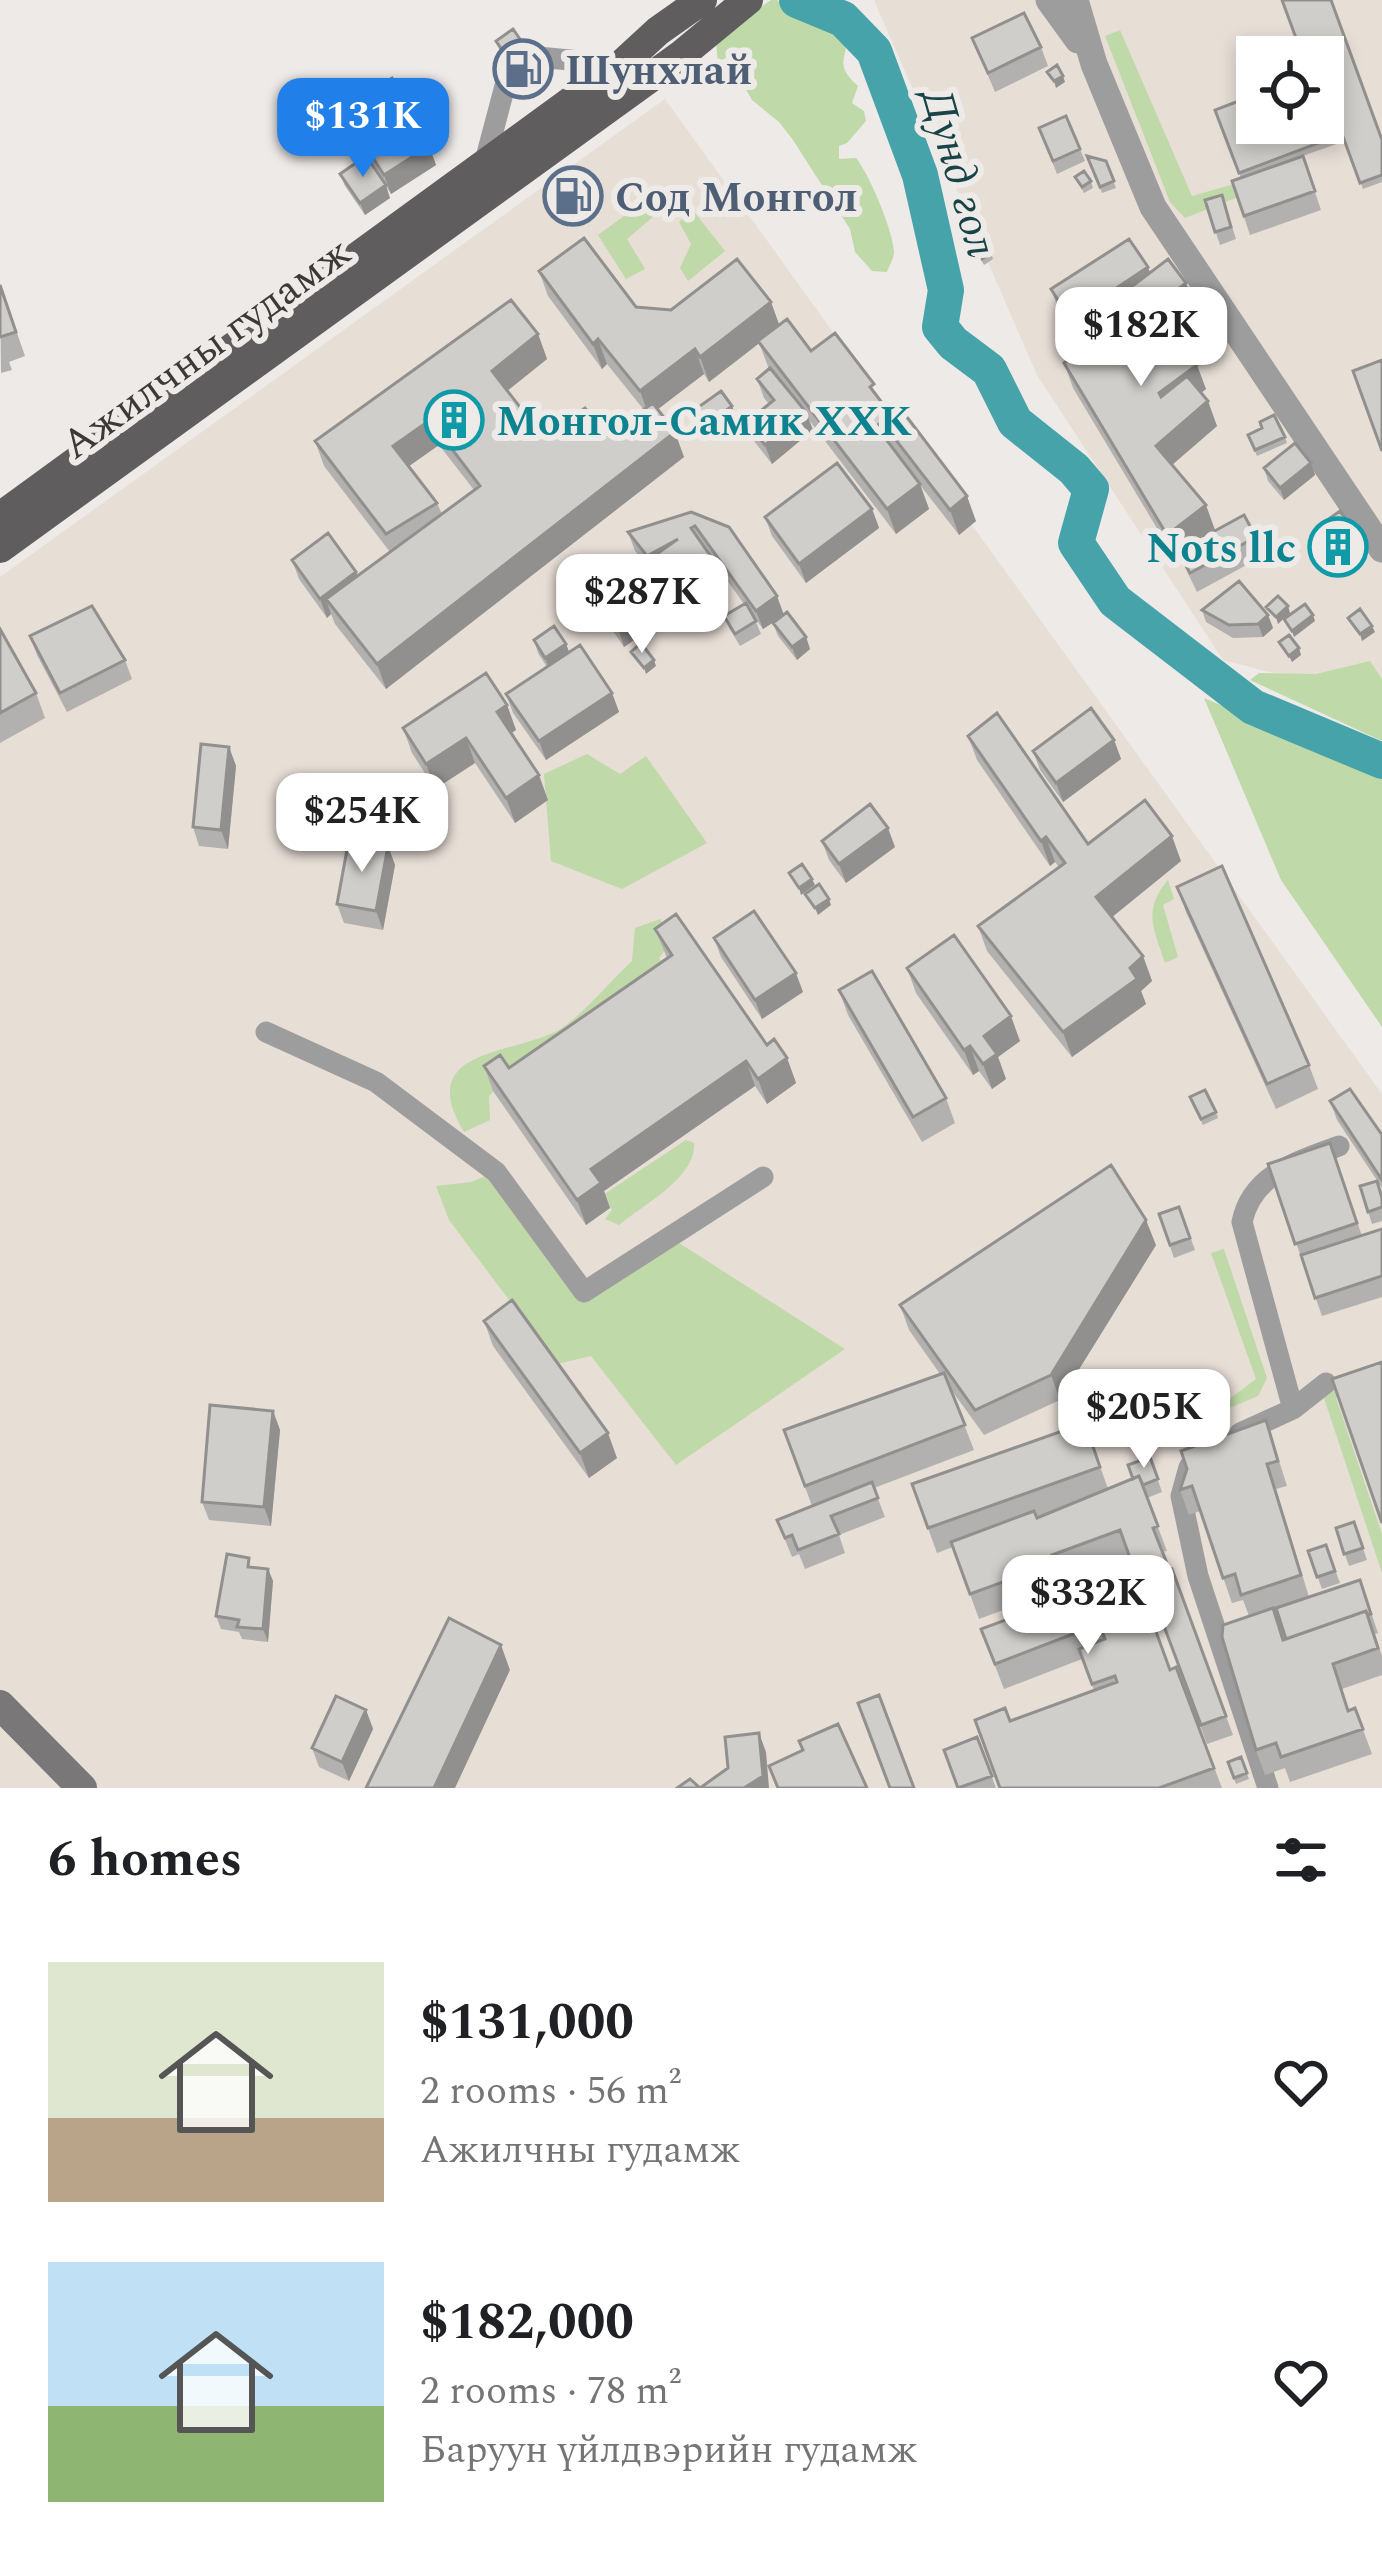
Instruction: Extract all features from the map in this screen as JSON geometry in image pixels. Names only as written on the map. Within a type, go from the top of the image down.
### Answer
[{"type":"main road","name":"Ажилчны гудамж","points":[[0,517],[621,65],[658,31],[703,0]]},
{"type":"main road","name":"Ажилчны гудамж","points":[[0,548],[680,56],[748,0]]},
{"type":"main road","points":[[0,1705],[82,1788]]},
{"type":"street","points":[[1049,0],[1094,64]]},
{"type":"street","points":[[1075,0],[1094,64],[1154,207],[1382,549]]},
{"type":"street","points":[[484,165],[519,62],[621,65]]},
{"type":"street","points":[[266,1032],[376,1082],[496,1172],[584,1292],[763,1177]]},
{"type":"street","points":[[1293,1409],[1242,1222],[1247,1199],[1258,1184],[1296,1162],[1339,1146]]},
{"type":"street","points":[[1268,1788],[1198,1576],[1181,1496],[1188,1468],[1207,1451],[1293,1409],[1326,1383]]},
{"type":"shaded area","points":[[874,0],[1382,0],[1382,701],[1223,660],[1037,375]]},
{"type":"shaded area","points":[[665,99],[1382,1094],[1382,1788],[0,1788],[0,577]]},
{"type":"green space","points":[[771,0],[804,20],[817,17],[847,31],[844,66],[858,86],[852,103],[864,111],[866,121],[839,146],[839,159],[856,158],[879,203],[894,252],[887,272],[872,271],[855,252],[850,229],[779,122],[752,100],[740,79],[718,67],[716,38]]},
{"type":"green space","points":[[1120,30],[1192,196],[1269,174],[1273,183],[1185,218],[1170,202],[1105,36]]},
{"type":"green space","points":[[649,198],[660,211],[627,239],[645,269],[626,279],[598,235]]},
{"type":"green space","points":[[692,209],[725,251],[688,281],[680,268],[691,244],[679,222]]},
{"type":"green space","points":[[1370,661],[1382,679],[1382,741],[1250,680],[1259,673],[1316,674]]},
{"type":"green space","points":[[1204,698],[1382,774],[1382,1027],[1281,880]]},
{"type":"green space","points":[[587,754],[620,774],[646,756],[707,843],[622,889],[551,861],[544,774]]},
{"type":"green space","points":[[1168,880],[1174,899],[1163,905],[1178,957],[1165,963],[1153,910]]},
{"type":"green space","points":[[660,919],[674,938],[659,958],[674,979],[508,1077],[489,1096],[490,1120],[464,1132],[452,1105],[451,1085],[458,1071],[473,1060],[564,1026],[632,961],[635,928]]},
{"type":"green space","points":[[686,1140],[694,1143],[693,1155],[678,1179],[619,1225],[605,1219],[612,1210],[603,1195]]},
{"type":"green space","points":[[488,1175],[583,1295],[679,1243],[845,1349],[676,1465],[591,1356],[557,1364],[449,1220],[436,1186]]},
{"type":"green space","points":[[1224,1249],[1267,1378],[1258,1396],[1227,1409],[1228,1400],[1256,1379],[1211,1253]]},
{"type":"green space","points":[[1373,1374],[1376,1382],[1336,1398],[1382,1534],[1382,1573],[1322,1392]]},
{"type":"building","points":[[1282,0],[1331,0],[1382,140],[1382,175],[1360,183],[1344,139],[1344,36],[1295,36]]},
{"type":"building","points":[[1024,13],[1041,47],[988,73],[972,38]]},
{"type":"building","points":[[513,29],[537,64],[520,76],[496,41]]},
{"type":"building","points":[[1057,65],[1063,76],[1054,81],[1047,72]]},
{"type":"building","points":[[392,78],[401,94],[385,103],[377,87]]},
{"type":"building","points":[[1236,102],[1236,144],[1316,144],[1239,173],[1215,110]]},
{"type":"building","points":[[404,107],[429,146],[384,175],[359,136]]},
{"type":"building","points":[[1066,116],[1080,149],[1053,161],[1039,128]]},
{"type":"building","points":[[366,156],[386,185],[360,203],[340,174]]},
{"type":"building","points":[[1087,156],[1106,161],[1114,181],[1100,187]]},
{"type":"building","points":[[1303,156],[1315,191],[1244,216],[1232,181]]},
{"type":"building","points":[[1084,171],[1091,181],[1082,187],[1075,177]]},
{"type":"building","points":[[1222,195],[1231,227],[1215,232],[1205,200]]},
{"type":"building","points":[[584,238],[636,307],[671,310],[737,259],[771,302],[700,357],[695,349],[640,391],[598,339],[593,344],[539,271]]},
{"type":"building","points":[[1129,239],[1148,267],[1070,319],[1051,289]]},
{"type":"building","points":[[984,243],[991,253],[982,259],[975,249]]},
{"type":"building","points":[[1168,259],[1186,283],[1154,307],[1197,365],[1159,393],[1161,397],[1187,376],[1208,401],[1156,446],[1206,505],[1167,535],[1064,363],[1078,351],[1068,335]]},
{"type":"building","points":[[0,285],[16,332],[0,337]]},
{"type":"building","points":[[511,300],[538,334],[492,371],[544,438],[585,408],[607,435],[653,403],[675,432],[377,664],[326,599],[480,486],[430,420],[393,446],[437,503],[386,534],[315,441]]},
{"type":"building","points":[[787,319],[811,351],[835,333],[892,416],[901,409],[967,496],[950,510],[882,422],[876,426],[920,484],[887,509],[758,341]]},
{"type":"building","points":[[1382,360],[1382,451],[1353,371]]},
{"type":"building","points":[[770,368],[806,412],[765,445],[747,422],[774,400],[757,379]]},
{"type":"building","points":[[721,391],[732,406],[705,426],[693,411]]},
{"type":"building","points":[[1274,415],[1285,437],[1255,450],[1248,435]]},
{"type":"building","points":[[1295,443],[1311,463],[1280,488],[1264,468]]},
{"type":"building","points":[[837,463],[872,509],[799,564],[765,517]]},
{"type":"building","points":[[1340,511],[1353,529],[1323,550],[1315,538],[1327,530],[1323,523]]},
{"type":"building","points":[[691,512],[729,527],[777,596],[756,611],[695,526],[691,528],[714,561],[618,628],[590,589],[616,571],[621,579],[678,539],[647,556],[628,532]]},
{"type":"building","points":[[1244,515],[1256,537],[1190,573],[1178,551]]},
{"type":"building","points":[[328,533],[356,572],[320,599],[292,560]]},
{"type":"building","points":[[1239,581],[1268,615],[1258,624],[1229,625],[1202,610]]},
{"type":"building","points":[[1278,596],[1288,606],[1276,617],[1266,607]]},
{"type":"building","points":[[746,603],[756,621],[735,634],[724,616]]},
{"type":"building","points":[[1305,604],[1313,615],[1292,631],[1284,619]]},
{"type":"building","points":[[92,606],[125,660],[60,693],[30,636]]},
{"type":"building","points":[[1360,609],[1372,626],[1360,634],[1348,618]]},
{"type":"building","points":[[787,612],[806,637],[792,647],[773,623]]},
{"type":"building","points":[[554,626],[566,644],[545,658],[534,640]]},
{"type":"building","points":[[0,629],[36,693],[0,713]]},
{"type":"building","points":[[1289,635],[1299,648],[1289,656],[1279,642]]},
{"type":"building","points":[[641,643],[654,660],[644,668],[631,652]]},
{"type":"building","points":[[580,645],[612,693],[539,741],[506,694]]},
{"type":"building","points":[[486,673],[507,705],[497,712],[539,775],[506,798],[466,738],[426,764],[403,728]]},
{"type":"building","points":[[1091,708],[1114,740],[1056,783],[1033,751]]},
{"type":"building","points":[[997,713],[1088,844],[1145,800],[1172,836],[1096,897],[1143,956],[1130,968],[1137,979],[1063,1032],[978,926],[1065,863],[1046,837],[1041,841],[968,736]]},
{"type":"building","points":[[201,744],[229,747],[221,830],[193,827]]},
{"type":"building","points":[[870,804],[888,828],[839,864],[822,841]]},
{"type":"building","points":[[349,839],[388,846],[376,911],[337,904]]},
{"type":"building","points":[[802,864],[812,879],[799,888],[789,873]]},
{"type":"building","points":[[1222,866],[1309,1065],[1267,1084],[1177,887]]},
{"type":"building","points":[[819,884],[829,899],[815,908],[805,894]]},
{"type":"building","points":[[754,911],[796,973],[755,1000],[714,938]]},
{"type":"building","points":[[676,914],[767,1045],[774,1039],[787,1058],[758,1079],[746,1061],[591,1169],[601,1183],[577,1200],[484,1066],[500,1055],[509,1068],[672,955],[655,929]]},
{"type":"building","points":[[954,935],[1011,1016],[984,1036],[997,1054],[983,1064],[970,1046],[964,1050],[907,968]]},
{"type":"building","points":[[872,971],[946,1098],[913,1117],[839,990]]},
{"type":"building","points":[[1350,1089],[1382,1135],[1382,1180],[1330,1101]]},
{"type":"building","points":[[1205,1090],[1216,1112],[1201,1119],[1190,1097]]},
{"type":"building","points":[[1330,1143],[1357,1223],[1295,1244],[1268,1164]]},
{"type":"building","points":[[1111,1165],[1146,1220],[1051,1375],[975,1410],[900,1305]]},
{"type":"building","points":[[1377,1181],[1382,1207],[1368,1212],[1360,1186]]},
{"type":"building","points":[[1179,1207],[1190,1238],[1170,1245],[1159,1214]]},
{"type":"building","points":[[1382,1229],[1382,1276],[1315,1298],[1301,1255]]},
{"type":"building","points":[[512,1300],[608,1433],[580,1453],[484,1321]]},
{"type":"building","points":[[1382,1362],[1382,1523],[1332,1379]]},
{"type":"building","points":[[944,1373],[965,1425],[805,1486],[784,1430]]},
{"type":"building","points":[[210,1405],[273,1411],[264,1507],[202,1502]]},
{"type":"building","points":[[1266,1420],[1278,1461],[1267,1464],[1301,1575],[1241,1595],[1235,1574],[1223,1578],[1192,1486],[1180,1490],[1187,1469],[1181,1451]]},
{"type":"building","points":[[1085,1423],[1100,1467],[928,1528],[912,1484]]},
{"type":"building","points":[[1150,1457],[1158,1479],[1143,1485],[1139,1476],[1133,1479],[1128,1465]]},
{"type":"building","points":[[1139,1476],[1166,1561],[1139,1571],[1152,1605],[1147,1607],[1170,1670],[1176,1667],[1214,1768],[1159,1788],[1000,1788],[975,1720],[1005,1708],[1010,1721],[1117,1682],[1115,1676],[1092,1684],[1079,1649],[1105,1639],[1099,1624],[995,1664],[981,1629],[1135,1572],[1120,1530],[1052,1555],[1055,1563],[970,1594],[951,1542],[1034,1511],[1037,1518]]},
{"type":"building","points":[[872,1482],[878,1498],[831,1516],[839,1534],[798,1550],[792,1535],[785,1538],[777,1520]]},
{"type":"building","points":[[1354,1522],[1363,1548],[1344,1554],[1336,1528]]},
{"type":"building","points":[[1326,1545],[1335,1571],[1317,1577],[1308,1551]]},
{"type":"building","points":[[227,1554],[249,1558],[248,1567],[268,1569],[263,1629],[237,1627],[239,1620],[216,1616]]},
{"type":"building","points":[[1172,1569],[1226,1716],[1201,1725],[1146,1578]]},
{"type":"building","points":[[1360,1580],[1371,1614],[1366,1611],[1286,1639],[1276,1608]]},
{"type":"building","points":[[1273,1608],[1283,1640],[1366,1611],[1378,1648],[1333,1664],[1348,1711],[1355,1708],[1363,1729],[1281,1757],[1276,1743],[1256,1750],[1222,1637],[1223,1625]]},
{"type":"building","points":[[449,1618],[501,1645],[434,1788],[366,1788]]},
{"type":"building","points":[[879,1695],[914,1788],[890,1788],[858,1703]]},
{"type":"building","points":[[336,1696],[366,1710],[342,1762],[312,1748]]},
{"type":"building","points":[[838,1724],[867,1788],[778,1788],[769,1766],[803,1750],[799,1741]]},
{"type":"building","points":[[759,1733],[763,1776],[744,1788],[700,1788],[728,1768],[725,1737]]},
{"type":"building","points":[[977,1737],[992,1776],[958,1788],[944,1750]]},
{"type":"building","points":[[1241,1757],[1247,1773],[1234,1778],[1228,1762]]},
{"type":"building","points":[[690,1779],[700,1788],[677,1788]]},
{"type":"waterway","name":"Дунд гол","points":[[797,0],[843,19],[874,51],[920,175],[946,290],[940,327],[989,370],[1015,422],[1074,469],[1091,489],[1076,543],[1115,601],[1253,707],[1382,761]]},
{"type":"place","name":"Шунхлай","points":[[523,69]]},
{"type":"place","name":"Сод Монгол","points":[[573,196]]},
{"type":"place","name":"Монгол-Самик ХХК","points":[[454,420]]},
{"type":"place","name":"Nots llc","points":[[1338,547]]}]
